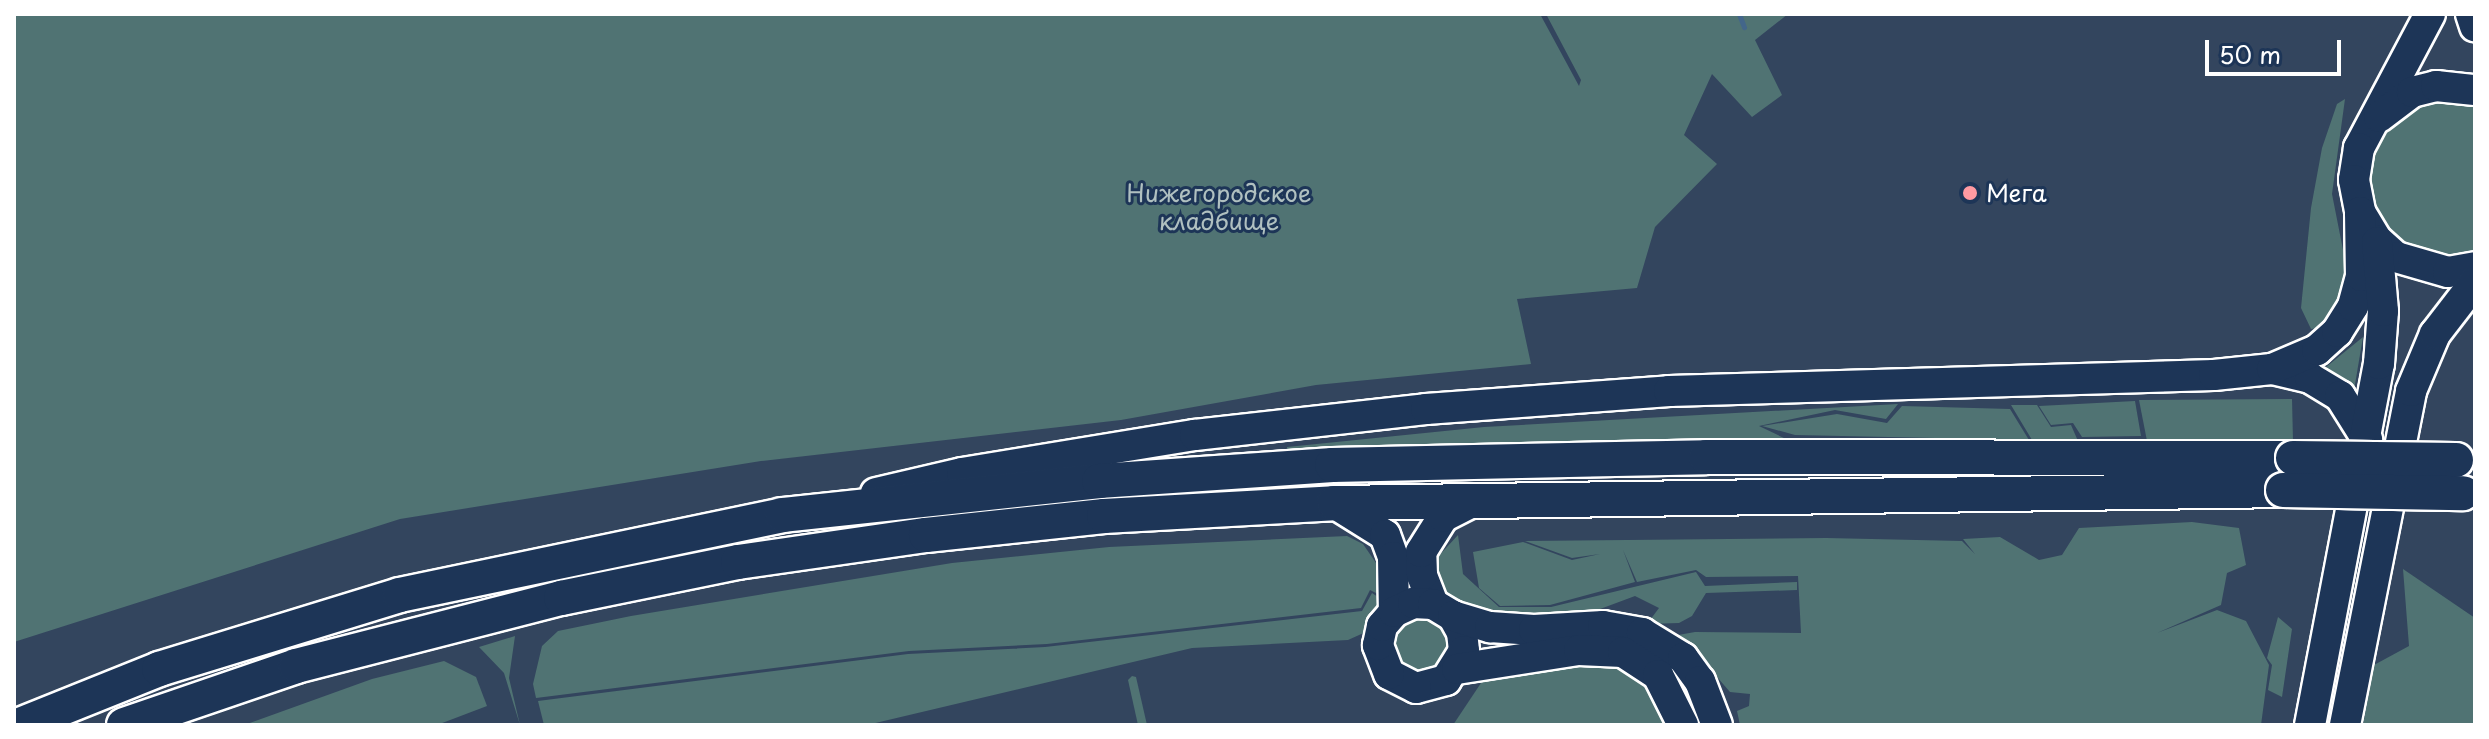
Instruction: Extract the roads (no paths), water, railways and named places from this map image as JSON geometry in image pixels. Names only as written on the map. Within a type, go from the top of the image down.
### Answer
[{"type":"main road","points":[[2272,369],[2317,350],[2337,332],[2353,306],[2361,276],[2360,212],[2354,180],[2359,148],[2430,14]]},
{"type":"main road","points":[[2471,14],[2475,26]]},
{"type":"main road","points":[[2372,124],[2412,92],[2436,86],[2475,90]]},
{"type":"main road","points":[[2360,212],[2377,240],[2396,257],[2422,269],[2448,272],[2475,267]]},
{"type":"main road","points":[[2310,725],[2367,439],[2383,311],[2377,240]]},
{"type":"main road","points":[[2345,725],[2411,391],[2435,334],[2475,282]]},
{"type":"main road","points":[[20,725],[159,669],[400,595],[782,515],[962,473],[1195,435],[1555,398],[2272,369],[2310,378],[2340,396],[2367,439]]},
{"type":"main road","points":[[782,515],[1099,481],[1332,465],[1706,457],[2288,474],[2469,493]]},
{"type":"main road","points":[[124,725],[282,670],[401,637],[738,562],[1104,516],[1334,503],[2288,474],[2466,460]]},
{"type":"main road","points":[[1457,669],[1462,632],[1443,610],[1422,575],[1421,552],[1443,517],[1477,500]]},
{"type":"main road","points":[[1334,503],[1385,535],[1393,557],[1394,612]]},
{"type":"main road","points":[[1683,725],[1658,675],[1623,652],[1579,650],[1457,669],[1446,680],[1416,688],[1389,674],[1378,645],[1382,626],[1394,612],[1413,603],[1490,627],[1534,630],[1603,626],[1642,633],[1683,658],[1700,681],[1717,725]]},
{"type":"waterway","points":[[1739,14],[1744,27]]},
{"type":"place","name":"Мега","points":[[1970,193]]},
{"type":"park label","name":"Нижегородское кладбище","points":[[1219,207]]}]
